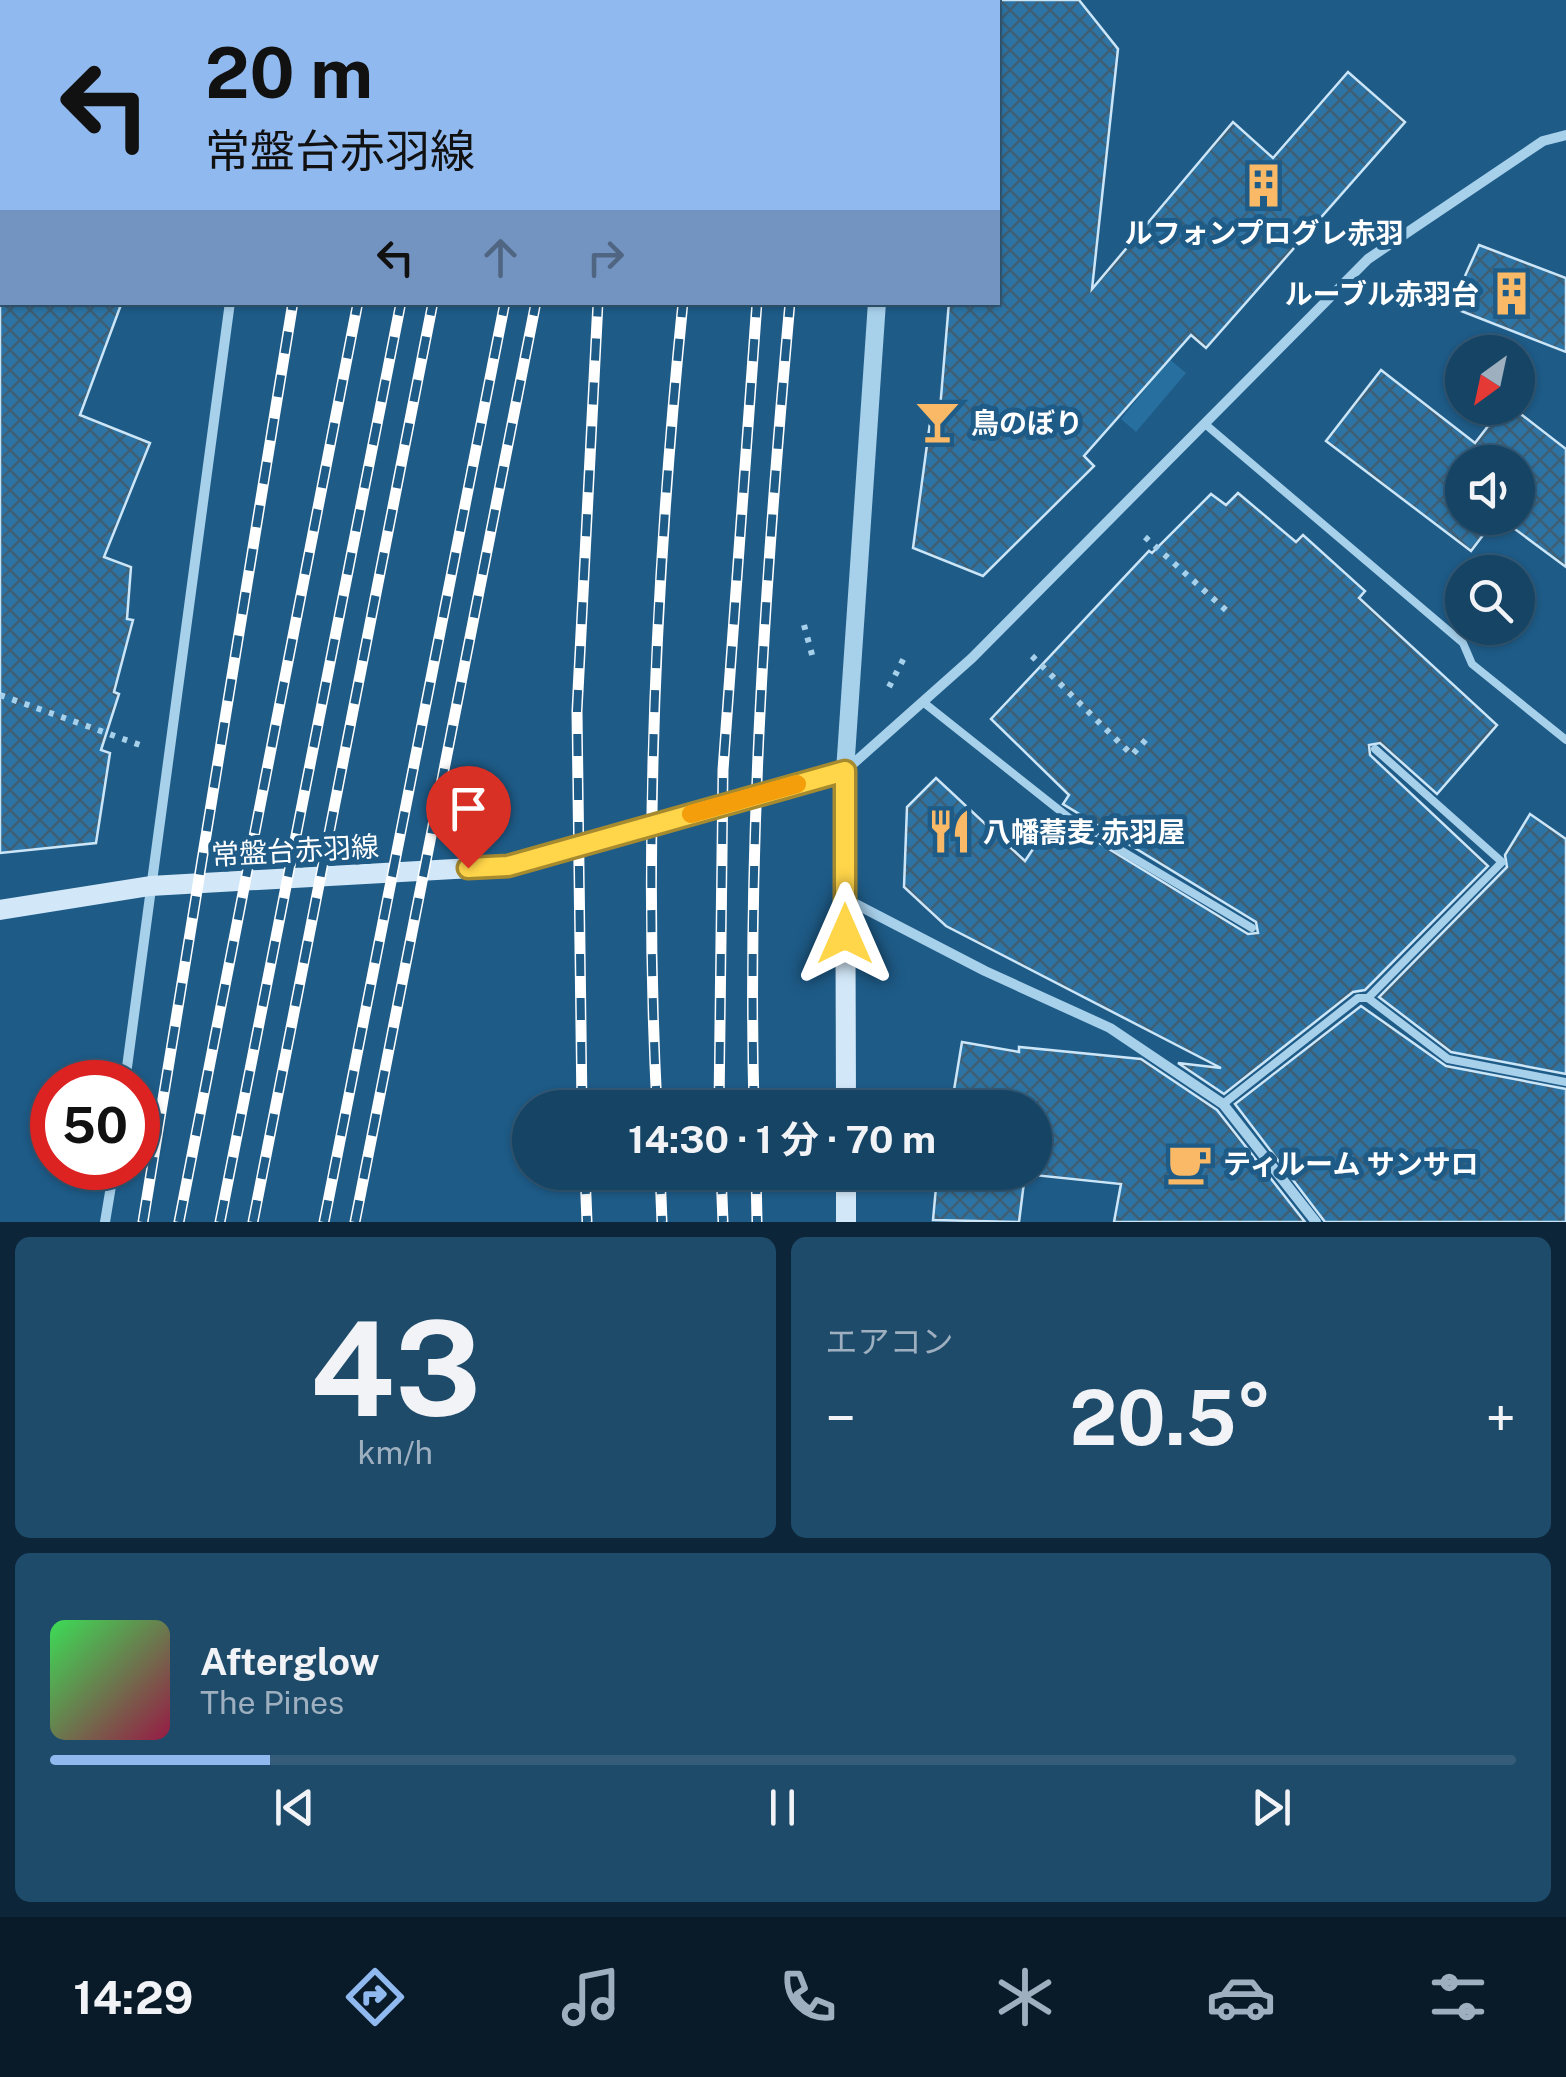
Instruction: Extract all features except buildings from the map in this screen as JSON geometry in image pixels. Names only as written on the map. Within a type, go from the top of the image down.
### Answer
[{"type":"main road","name":"常盤台赤羽線","points":[[0,910],[150,886],[508,866],[845,771]]},
{"type":"main road","points":[[845,771],[846,1090]]},
{"type":"main road","points":[[846,1190],[846,1222]]},
{"type":"street","points":[[845,771],[923,702],[1368,259],[1543,142],[1566,135]]},
{"type":"street","points":[[128,1060],[166,754],[230,305]]},
{"type":"street","points":[[845,771],[877,305]]},
{"type":"street","points":[[845,899],[984,971],[1110,1028],[1223,1104],[1316,1222]]},
{"type":"street","points":[[105,1222],[110,1190]]},
{"type":"lane","points":[[1205,424],[1462,643],[1472,664],[1566,740]]},
{"type":"lane","points":[[923,702],[1078,825],[1252,928]]},
{"type":"lane","points":[[1368,998],[1502,862],[1376,749]]},
{"type":"lane","points":[[1223,1104],[1358,998],[1368,998],[1448,1058],[1566,1082]]},
{"type":"path","points":[[1144,538],[1228,612]]},
{"type":"path","points":[[1032,656],[1132,755],[1151,734]]},
{"type":"path","points":[[0,694],[166,754]]},
{"type":"shaded area","points":[[1093,295],[1186,373],[1136,432],[1121,419],[1152,381],[1111,347]]},
{"type":"railway","points":[[143,1222],[293,305]]},
{"type":"railway","points":[[179,1222],[357,305]]},
{"type":"railway","points":[[220,1222],[400,305]]},
{"type":"railway","points":[[253,1222],[432,305]]},
{"type":"railway","points":[[324,1222],[504,305]]},
{"type":"railway","points":[[355,1222],[535,305]]},
{"type":"railway","points":[[582,1090],[577,711],[598,305]]},
{"type":"railway","points":[[656,1090],[651,906],[655,704],[666,502],[683,305]]},
{"type":"railway","points":[[719,1090],[723,770],[757,305]]},
{"type":"railway","points":[[754,1090],[753,906],[760,705],[790,305]]},
{"type":"railway","points":[[586,1190],[587,1222]]},
{"type":"railway","points":[[661,1190],[662,1222]]},
{"type":"railway","points":[[722,1190],[723,1222]]},
{"type":"railway","points":[[756,1190],[757,1222]]},
{"type":"slow traffic","points":[[691,814],[797,784]]},
{"type":"place","name":"ルフォンプログレ赤羽","points":[[1264,186]]},
{"type":"place","name":"ルーブル赤羽台","points":[[1512,293]]},
{"type":"place","name":"鳥のぼり","points":[[938,422]]},
{"type":"place","name":"八幡蕎麦 赤羽屋","points":[[950,831]]},
{"type":"place","name":"ティルーム サンサロ","points":[[1190,1163]]},
{"type":"route","points":[[468,868],[508,866],[845,771],[845,934]]}]
